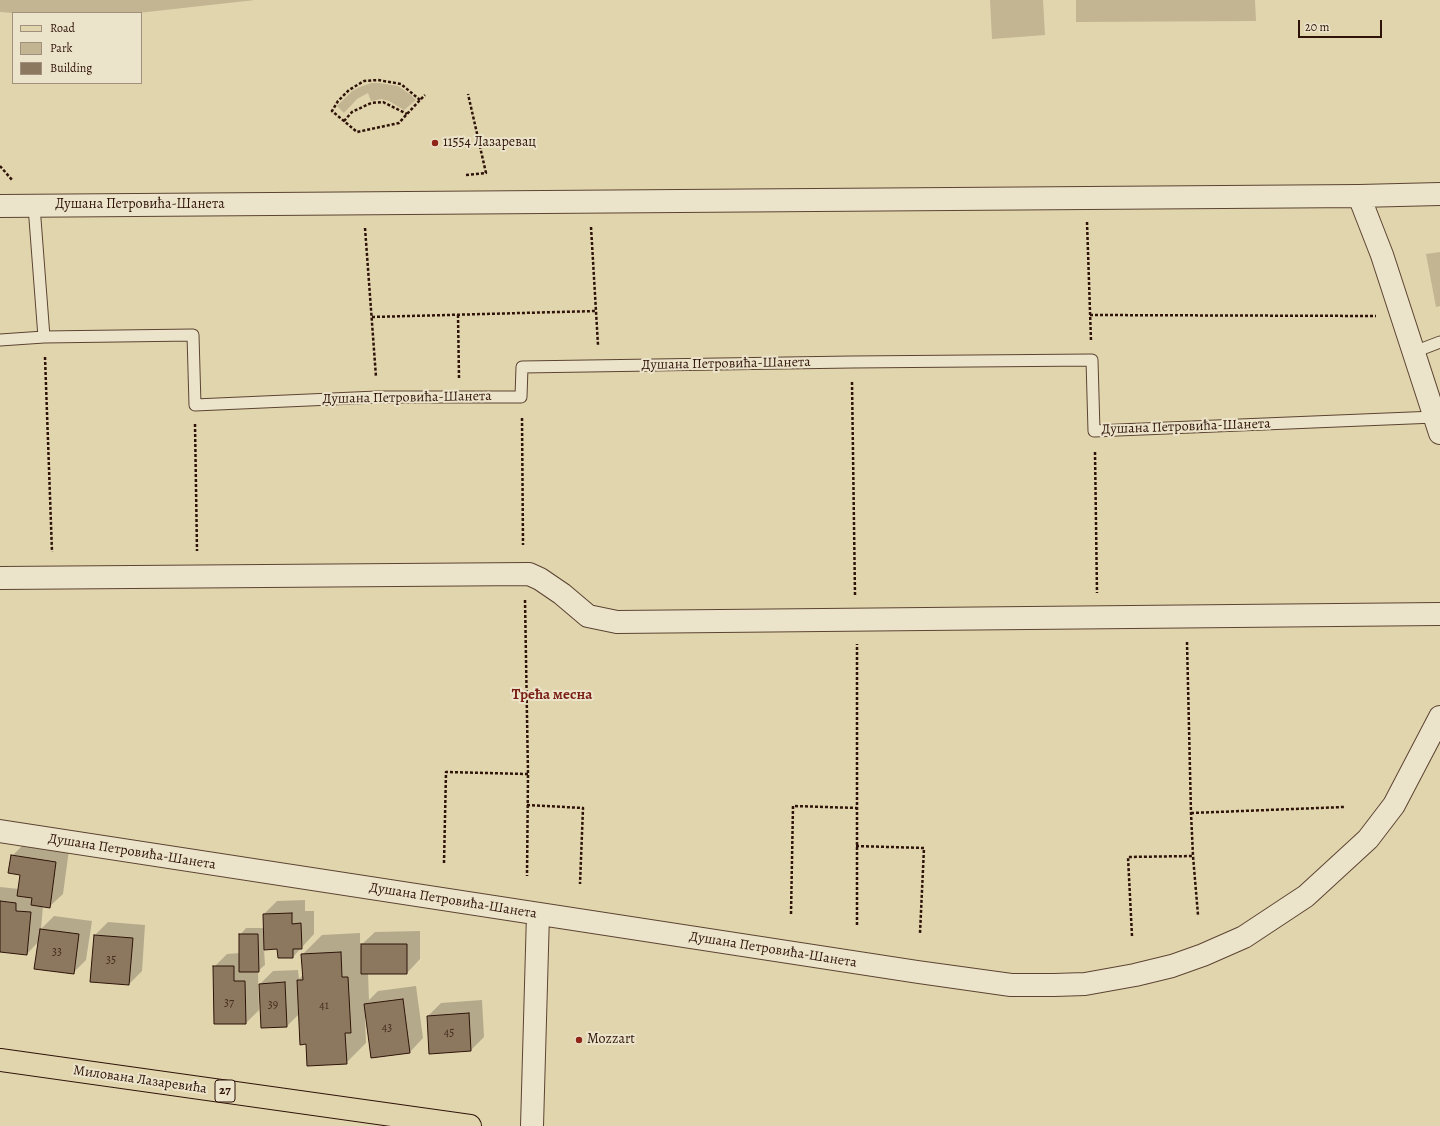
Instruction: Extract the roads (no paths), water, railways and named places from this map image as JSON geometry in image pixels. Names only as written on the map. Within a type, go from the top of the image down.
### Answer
[{"type":"main road","name":"Милована Лазаревића","points":[[0,1060],[470,1126]]},
{"type":"street","name":"Душана Петровића-Шанета","points":[[0,206],[1359,196],[1440,194]]},
{"type":"street","name":"Душана Петровића-Шанета","points":[[1359,196],[1382,255],[1438,425]]},
{"type":"street","points":[[0,578],[529,574],[540,579],[556,590],[588,616],[617,622],[1440,614]]},
{"type":"street","name":"Душана Петровића-Шанета","points":[[0,831],[918,972],[1011,985],[1085,984],[1136,975],[1172,966],[1203,955],[1244,937],[1306,896],[1368,839],[1394,805],[1440,717]]},
{"type":"street","points":[[532,1126],[538,914]]},
{"type":"lane","points":[[0,340],[44,338],[34,206]]},
{"type":"lane","name":"Душана Петровића-Шанета","points":[[44,338],[193,335],[195,405],[377,397],[522,397],[522,367],[1092,360],[1094,431],[1438,425]]},
{"type":"lane","points":[[1414,352],[1440,342]]},
{"type":"place","name":"11554 Лазаревац","points":[[435,143]]},
{"type":"place","name":"Mozzart","points":[[579,1040]]},
{"type":"district","name":"Трећа месна","points":[[552,695]]}]
